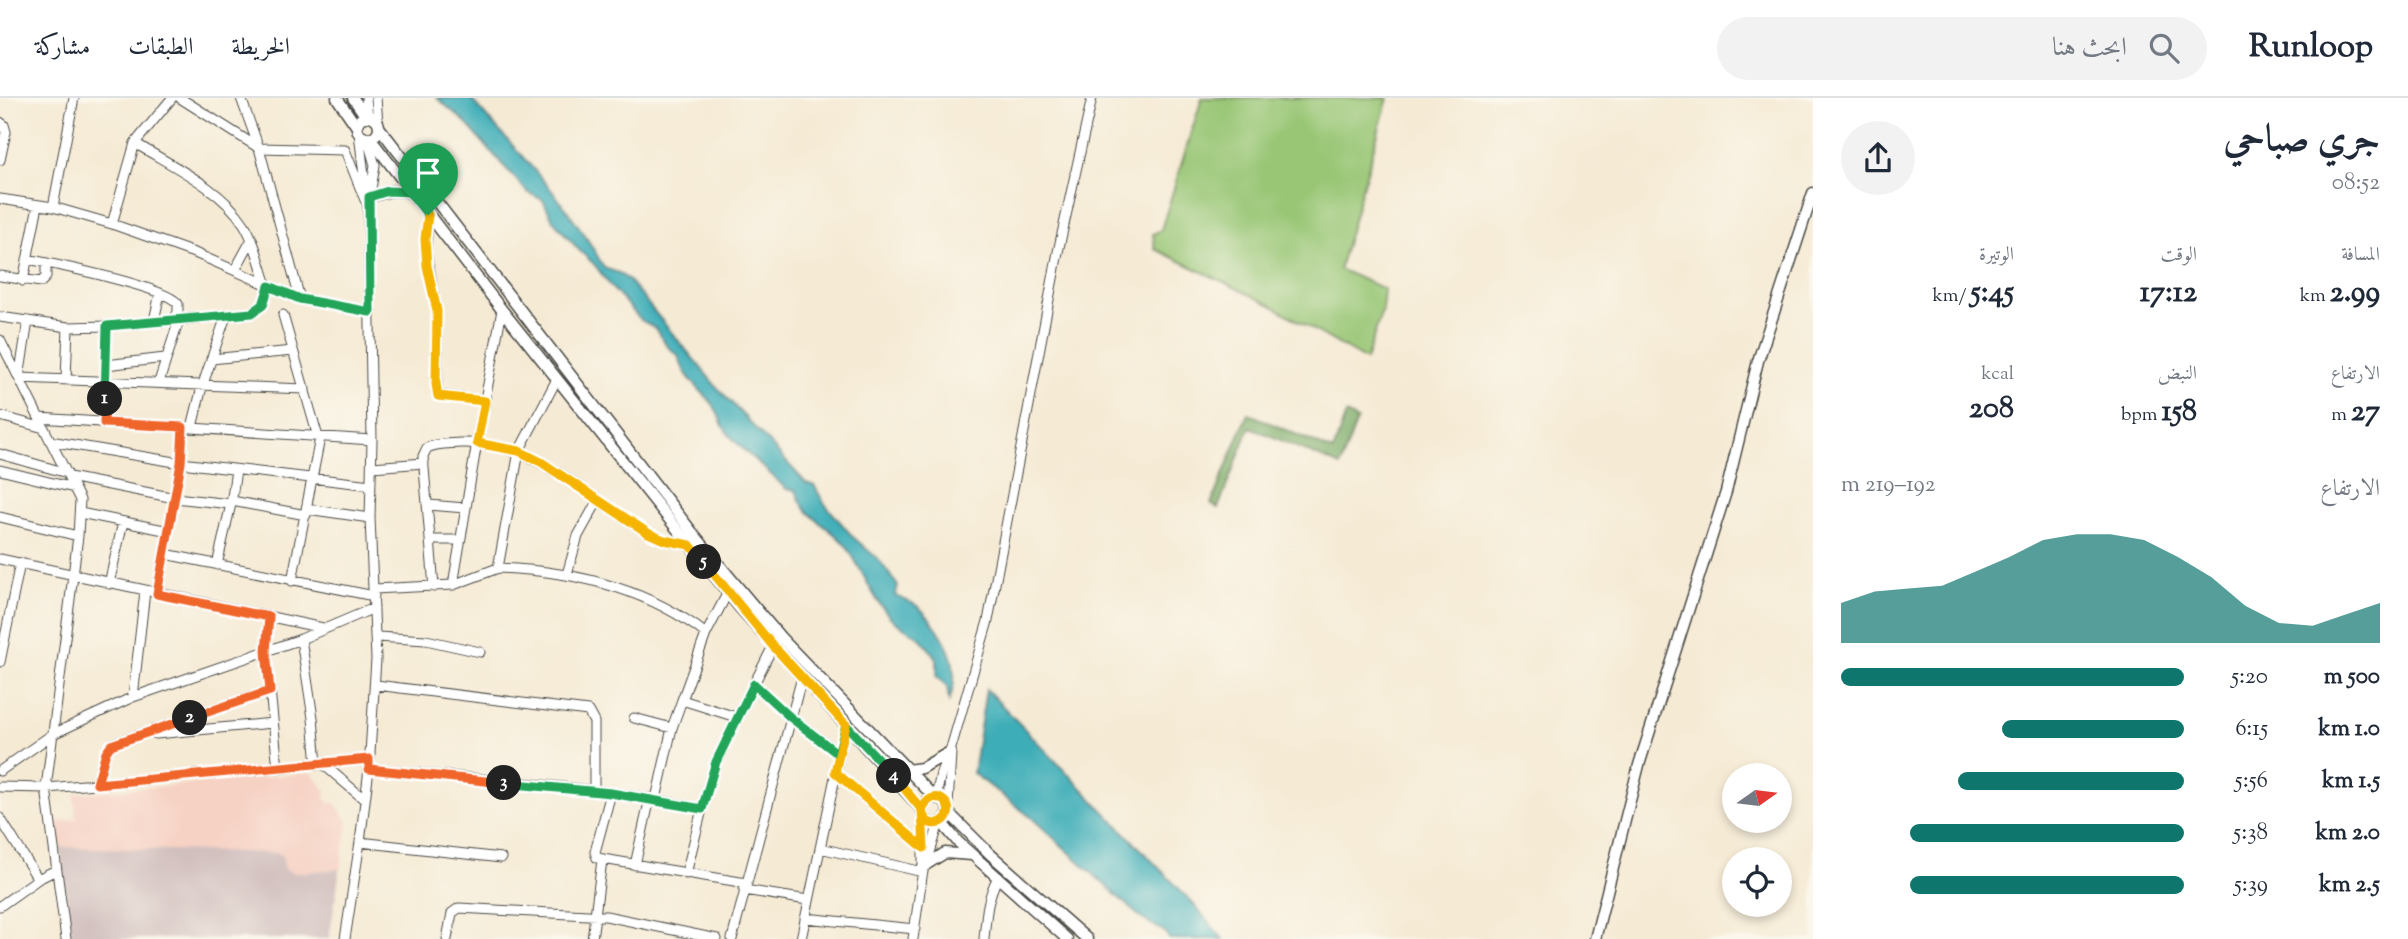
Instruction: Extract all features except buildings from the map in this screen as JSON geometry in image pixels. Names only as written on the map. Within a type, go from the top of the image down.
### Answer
[{"type":"main road","points":[[337,98],[502,310],[773,646],[846,725],[929,822],[940,823],[1067,939]]},
{"type":"main road","points":[[353,98],[692,532],[781,638],[907,770],[935,797],[942,800],[990,854],[1087,939]]},
{"type":"main road","points":[[363,134],[360,120],[373,121]]},
{"type":"main road","points":[[363,134],[376,135],[373,121]]},
{"type":"main road","points":[[369,198],[388,191],[411,192]]},
{"type":"main road","points":[[1595,939],[1639,765],[1726,492],[1758,361],[1813,193]]},
{"type":"main road","points":[[907,770],[922,768],[949,751]]},
{"type":"main road","points":[[923,813],[926,802],[935,797]]},
{"type":"main road","points":[[940,823],[946,818],[948,809]]},
{"type":"main road","points":[[924,869],[945,853],[972,855]]},
{"type":"street","points":[[53,207],[74,98]]},
{"type":"street","points":[[112,224],[135,143],[172,98]]},
{"type":"street","points":[[180,98],[259,148],[345,150],[368,210]]},
{"type":"street","points":[[241,98],[259,148],[300,299]]},
{"type":"street","points":[[366,98],[373,121]]},
{"type":"street","points":[[373,121],[376,98]]},
{"type":"street","points":[[935,797],[988,621],[1058,252],[1092,98]]},
{"type":"street","points":[[0,122],[5,126],[6,132],[0,160]]},
{"type":"street","points":[[345,939],[360,842],[376,685],[377,636],[370,518],[372,440],[369,198],[363,134]]},
{"type":"street","points":[[0,317],[68,327],[107,326],[226,316],[252,313],[261,309],[268,285],[251,239],[238,215],[223,200],[135,143]]},
{"type":"street","points":[[0,199],[53,207],[112,224],[197,254],[300,299],[370,312]]},
{"type":"street","points":[[23,281],[38,205]]},
{"type":"street","points":[[428,215],[426,251],[437,311],[438,396],[485,401]]},
{"type":"street","points":[[235,270],[251,239]]},
{"type":"street","points":[[27,259],[111,278],[177,301],[178,312],[159,382]]},
{"type":"street","points":[[0,276],[43,282],[46,277],[46,262]]},
{"type":"street","points":[[154,321],[160,293]]},
{"type":"street","points":[[453,585],[502,310]]},
{"type":"street","points":[[157,594],[188,427],[226,316]]},
{"type":"street","points":[[283,316],[319,438],[314,477],[292,581]]},
{"type":"street","points":[[19,378],[28,321]]},
{"type":"street","points":[[104,423],[107,326]]},
{"type":"street","points":[[66,380],[68,327]]},
{"type":"street","points":[[0,340],[80,500],[78,536],[46,788],[65,936],[55,939]]},
{"type":"street","points":[[211,359],[293,351]]},
{"type":"street","points":[[106,365],[165,358]]},
{"type":"street","points":[[0,363],[13,367]]},
{"type":"street","points":[[19,378],[305,389]]},
{"type":"street","points":[[498,568],[519,451],[557,379]]},
{"type":"street","points":[[0,416],[42,423],[188,427],[372,440]]},
{"type":"street","points":[[50,441],[181,463],[371,485]]},
{"type":"street","points":[[434,587],[424,463],[424,452],[432,446],[477,443],[519,451],[541,462],[648,533],[664,540],[690,545]]},
{"type":"street","points":[[0,454],[68,475],[175,498],[370,518]]},
{"type":"street","points":[[372,467],[424,463]]},
{"type":"street","points":[[0,470],[74,488]]},
{"type":"street","points":[[217,565],[236,470]]},
{"type":"street","points":[[567,574],[578,536],[598,500]]},
{"type":"street","points":[[429,505],[465,508]]},
{"type":"street","points":[[80,513],[169,531]]},
{"type":"street","points":[[0,517],[78,536]]},
{"type":"street","points":[[109,584],[123,522]]},
{"type":"street","points":[[432,540],[460,540]]},
{"type":"street","points":[[165,554],[292,581],[374,593],[453,585],[498,568],[567,574],[628,591],[673,612],[705,634]]},
{"type":"street","points":[[0,559],[325,628]]},
{"type":"street","points":[[0,662],[20,563]]},
{"type":"street","points":[[133,697],[145,591]]},
{"type":"street","points":[[635,865],[672,728],[705,634],[728,592]]},
{"type":"street","points":[[0,771],[52,734],[133,697],[301,639],[374,608]]},
{"type":"street","points":[[269,617],[266,651],[278,768]]},
{"type":"street","points":[[377,636],[426,640],[480,652]]},
{"type":"street","points":[[301,639],[320,765],[365,800]]},
{"type":"street","points":[[687,874],[716,762],[773,646]]},
{"type":"street","points":[[732,939],[802,677]]},
{"type":"street","points":[[754,684],[790,717],[838,754]]},
{"type":"street","points":[[376,685],[589,711],[594,722],[594,790]]},
{"type":"street","points":[[97,784],[108,747],[114,743],[270,691]]},
{"type":"street","points":[[682,700],[736,717]]},
{"type":"street","points":[[634,718],[672,728]]},
{"type":"street","points":[[140,735],[273,723]]},
{"type":"street","points":[[801,939],[846,725]]},
{"type":"street","points":[[948,809],[949,751]]},
{"type":"street","points":[[0,787],[46,788],[278,768],[369,764],[594,790],[702,809]]},
{"type":"street","points":[[835,772],[924,848]]},
{"type":"street","points":[[611,793],[595,852],[597,858],[808,900]]},
{"type":"street","points":[[913,939],[924,869],[923,813]]},
{"type":"street","points":[[0,818],[38,879]]},
{"type":"street","points":[[924,869],[940,823]]},
{"type":"street","points":[[360,842],[501,858]]},
{"type":"street","points":[[820,848],[924,869]]},
{"type":"street","points":[[592,939],[602,860]]},
{"type":"street","points":[[0,906],[38,879],[56,870]]},
{"type":"street","points":[[984,939],[986,910],[991,890],[998,877]]},
{"type":"street","points":[[447,939],[452,913],[457,908],[606,916],[717,939]]},
{"type":"street","points":[[805,918],[915,929]]},
{"type":"shaded area","points":[[312,773],[326,791],[325,797],[329,803],[335,803],[348,822],[328,939],[59,847],[55,822],[76,819],[74,794]]},
{"type":"shaded area","points":[[60,847],[278,853],[282,856],[285,869],[292,873],[340,869],[329,939],[71,939]]},
{"type":"green space","points":[[1202,98],[1388,98],[1339,269],[1384,289],[1382,311],[1366,360],[1269,304],[1155,249],[1153,234],[1161,230]]},
{"type":"green space","points":[[1248,413],[1333,451],[1346,414],[1357,420],[1340,466],[1250,427],[1218,508],[1211,504]]},
{"type":"water","points":[[437,98],[470,98],[559,200],[604,268],[619,273],[629,281],[715,385],[806,483],[814,485],[824,503],[853,537],[879,560],[898,586],[895,596],[917,606],[929,617],[944,639],[953,663],[953,688],[949,701],[947,686],[937,677],[937,659],[920,638],[886,612],[846,546],[805,508],[796,490],[786,489],[734,440],[725,429],[712,403],[687,375],[678,355],[667,346],[655,328],[641,320],[578,249],[553,220],[543,200],[527,192],[464,121]]},
{"type":"water","points":[[986,689],[1189,899],[1223,939],[1169,939],[1165,932],[1142,919],[1032,818],[973,773]]},
{"type":"route","points":[[428,215],[411,192],[388,191],[369,197],[370,312],[300,299],[269,286],[261,309],[252,313],[107,326],[104,423],[183,427],[181,463],[157,594],[269,617],[266,651],[270,691],[112,744],[106,752],[97,784],[369,759],[369,769],[594,790],[702,809],[716,762],[754,684],[790,717],[838,754],[846,725],[895,778],[922,810],[923,816],[929,822],[939,823],[946,818],[946,803],[934,797],[923,805],[922,810],[922,813],[924,848],[835,772],[846,725],[740,608],[690,545],[664,540],[648,533],[541,462],[519,451],[494,444],[477,443],[485,401],[438,396],[437,311],[427,266],[425,239],[428,215]]}]
